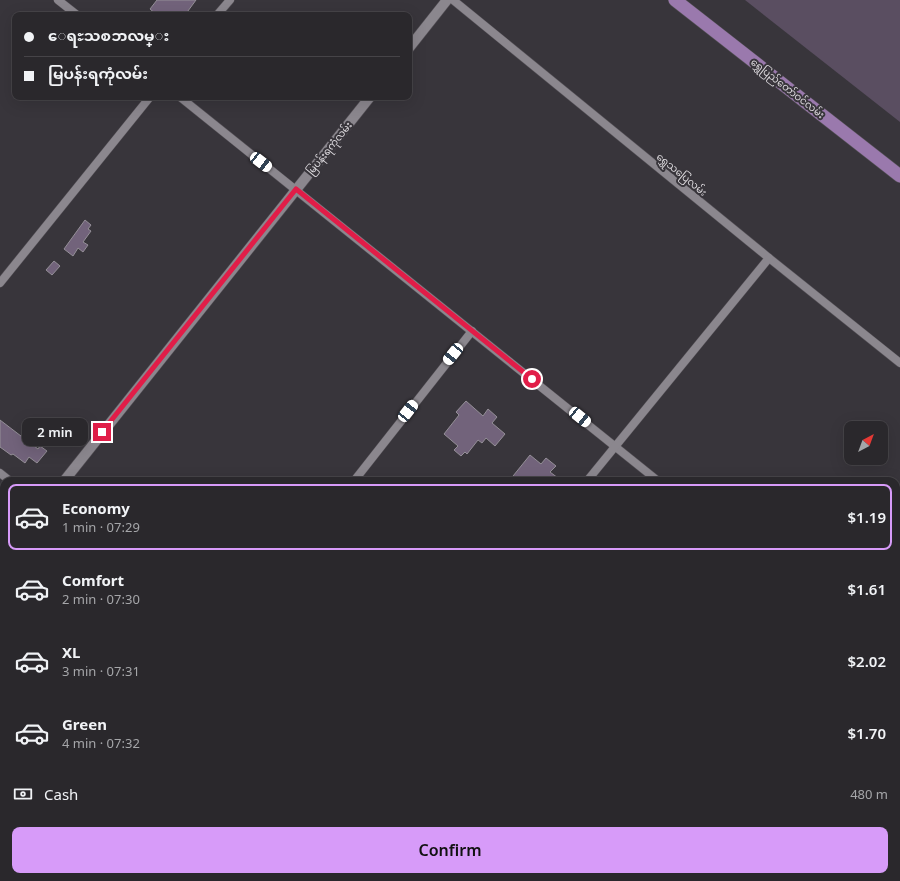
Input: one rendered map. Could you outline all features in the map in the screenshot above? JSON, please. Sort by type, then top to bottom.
[{"type":"main road","name":"ရွှေပြည်တော်ဝင်လမ်း","points":[[675,0],[900,176]]},
{"type":"street","points":[[58,0],[73,12]]},
{"type":"street","points":[[220,12],[230,0]]},
{"type":"street","points":[[412,44],[447,0]]},
{"type":"street","name":"ရွှေသပြေလမ်း","points":[[453,0],[900,363]]},
{"type":"street","points":[[0,284],[148,100]]},
{"type":"street","points":[[184,100],[653,477]]},
{"type":"street","name":"မြပန်းရကုံလမ်း","points":[[67,477],[368,100]]},
{"type":"street","points":[[590,477],[769,258]]},
{"type":"street","points":[[357,477],[472,331]]},
{"type":"shaded area","points":[[745,0],[900,0],[900,122]]},
{"type":"building","points":[[157,0],[196,0],[187,12],[154,12],[150,9]]},
{"type":"building","points":[[85,220],[91,225],[88,229],[91,231],[83,242],[88,245],[83,252],[78,248],[73,256],[64,249]]},
{"type":"building","points":[[54,261],[60,266],[52,275],[46,270]]},
{"type":"building","points":[[466,401],[483,416],[488,409],[497,417],[492,423],[505,434],[495,446],[486,438],[482,443],[478,440],[467,454],[465,452],[461,456],[454,450],[458,446],[444,434],[459,415],[456,412]]},
{"type":"building","points":[[0,420],[38,449],[40,446],[47,451],[37,463],[29,457],[25,463],[0,447]]},
{"type":"building","points":[[530,455],[541,464],[546,458],[556,466],[550,472],[557,477],[512,477]]},
{"type":"route","points":[[102,432],[296,189],[532,379]]}]
